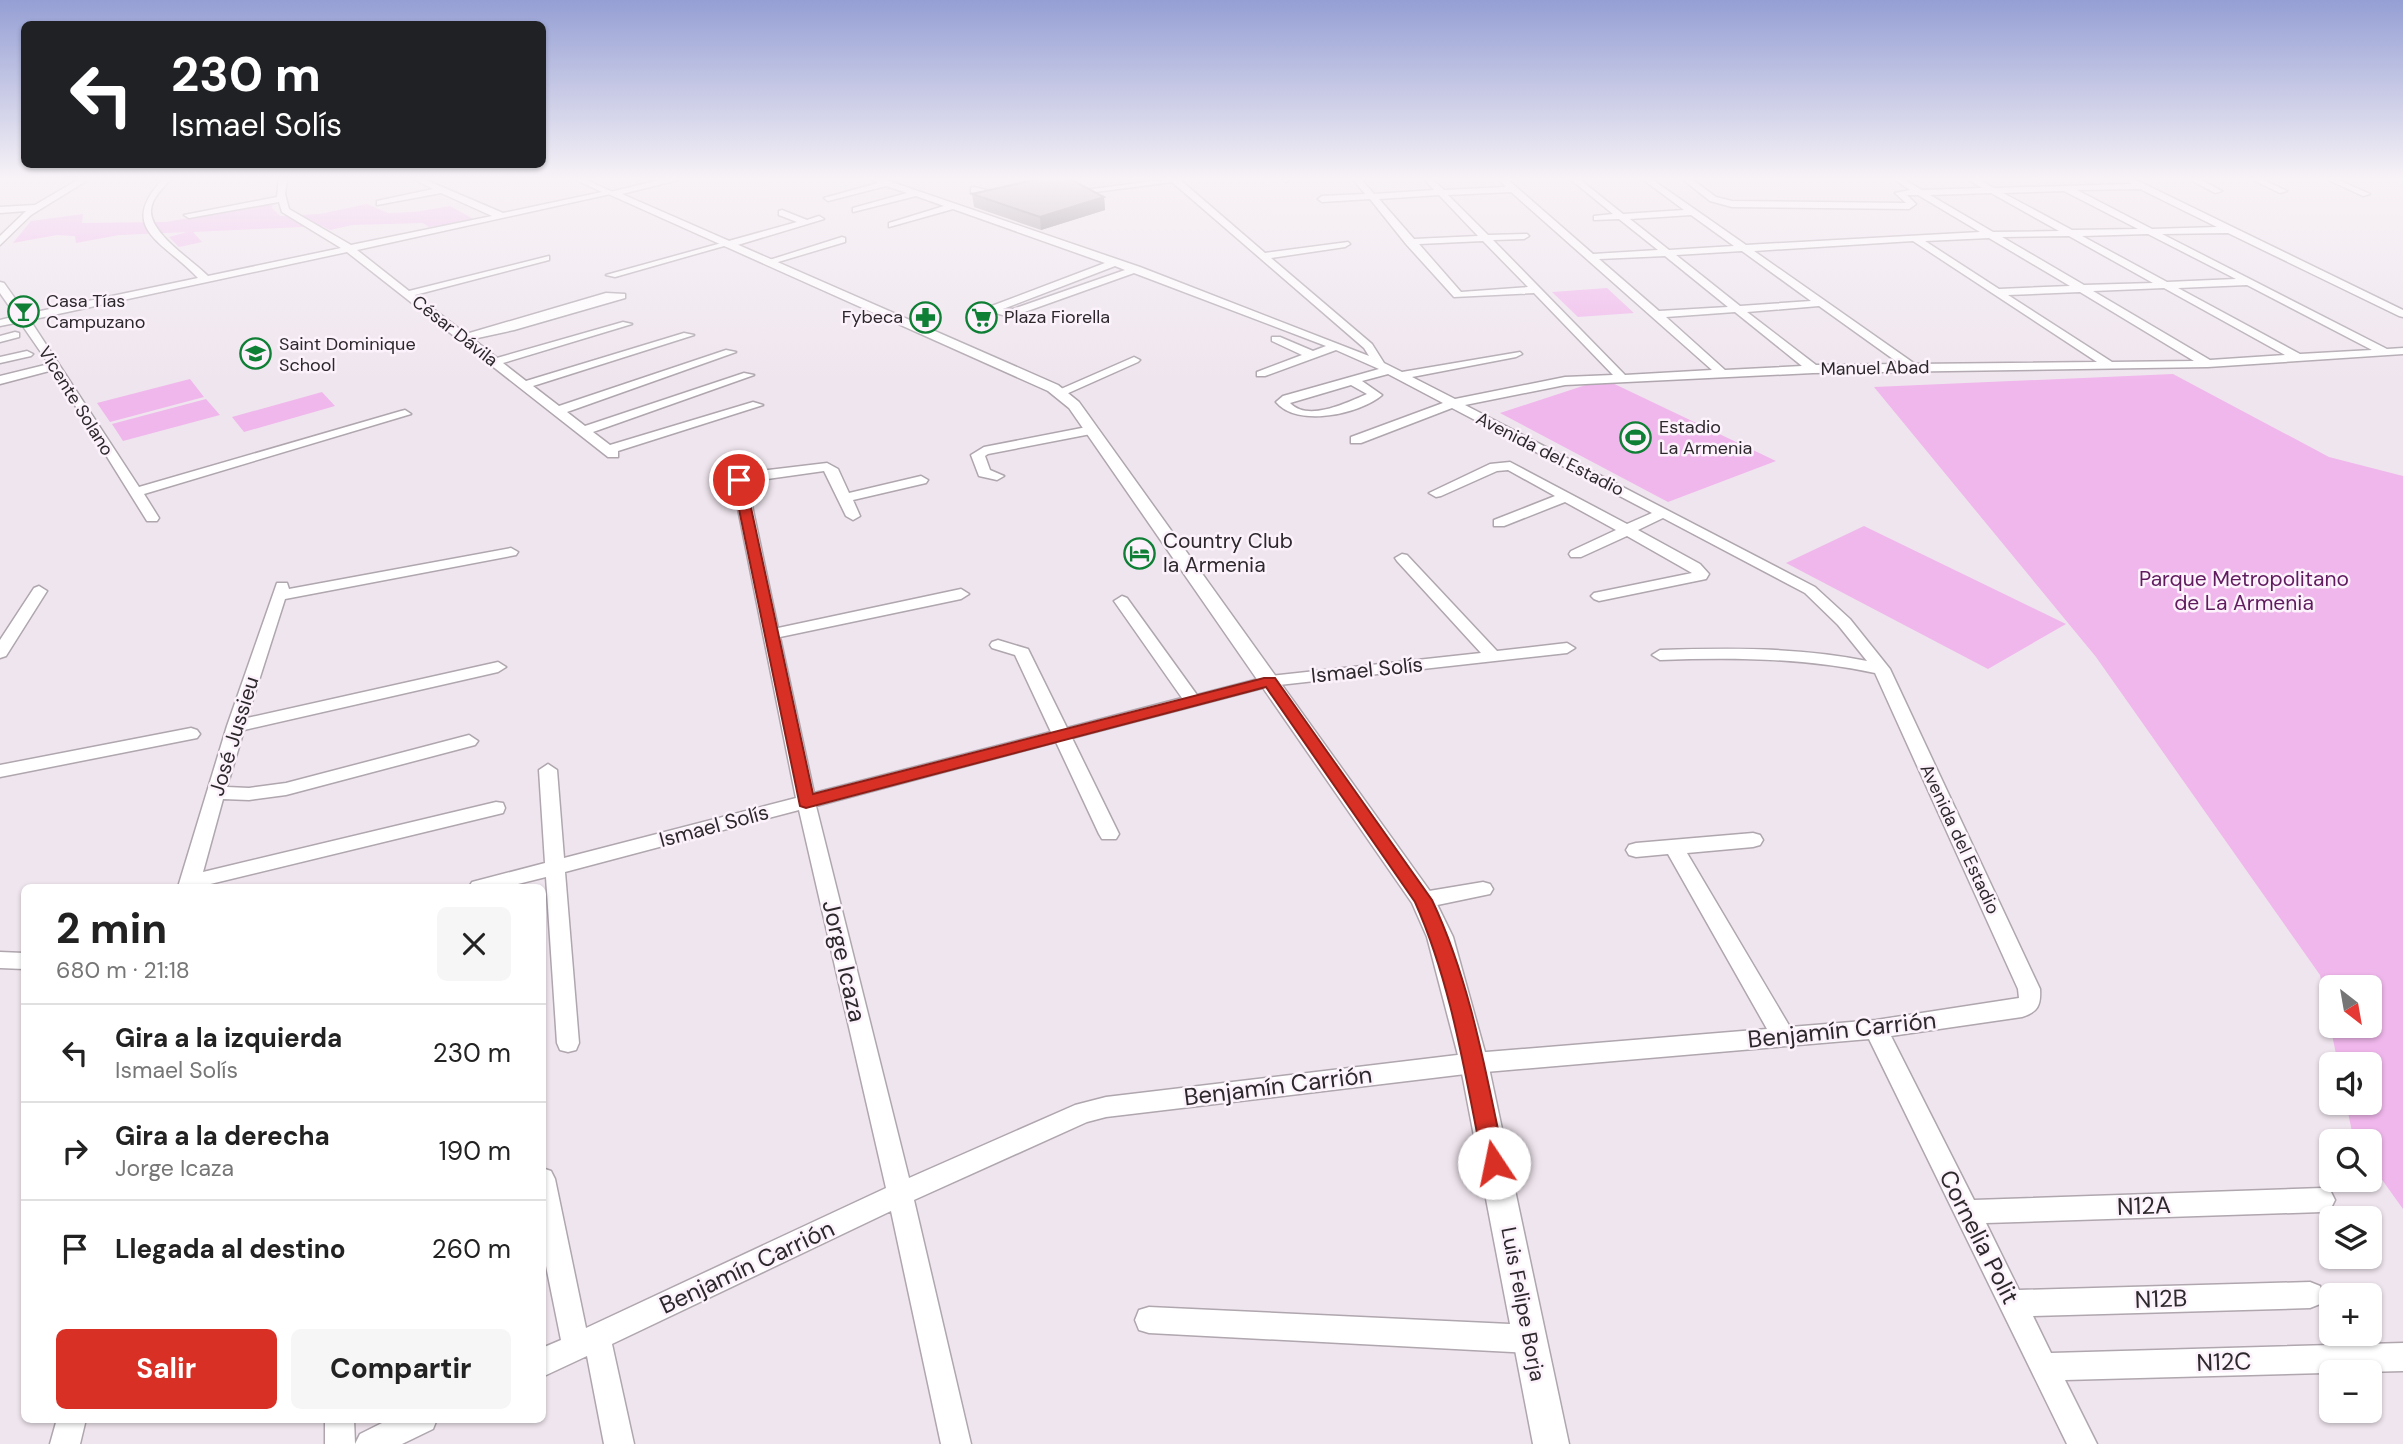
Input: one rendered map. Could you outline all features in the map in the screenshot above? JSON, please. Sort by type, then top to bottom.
[{"type":"street","points":[[167,245],[205,279]]},
{"type":"street","name":"César Dávila","points":[[344,245],[611,452],[757,405]]},
{"type":"street","points":[[0,323],[360,245]]},
{"type":"street","points":[[611,275],[722,245]]},
{"type":"street","name":"Luis Felipe Borja","points":[[730,245],[1060,392],[1074,405],[1423,900],[1440,937],[1474,1063],[1551,1444]]},
{"type":"street","points":[[768,262],[824,245]]},
{"type":"street","name":"Avenida del Estadio","points":[[1068,245],[1305,332],[1390,370],[1810,590],[1844,622],[1882,669],[2021,970]]},
{"type":"street","points":[[1250,245],[1368,346],[1390,370]]},
{"type":"street","points":[[1262,256],[1335,245]]},
{"type":"street","points":[[1412,245],[1459,296],[1537,290]]},
{"type":"street","points":[[1492,245],[1620,376]]},
{"type":"street","points":[[1577,245],[1721,372]]},
{"type":"street","points":[[1657,245],[1813,369]]},
{"type":"street","points":[[1739,245],[1913,368]]},
{"type":"street","points":[[1590,257],[1793,245]]},
{"type":"street","points":[[1924,245],[2112,367]]},
{"type":"street","points":[[2006,245],[2208,364]]},
{"type":"street","points":[[2094,245],[2298,358]]},
{"type":"street","points":[[2176,245],[2385,352]]},
{"type":"street","points":[[2261,245],[2403,314]]},
{"type":"street","points":[[408,294],[546,258]]},
{"type":"street","points":[[1116,262],[993,309],[1006,313],[1015,312],[1136,269]]},
{"type":"street","points":[[1997,292],[2250,282]]},
{"type":"street","name":"Vicente Solano","points":[[0,285],[56,366],[152,518]]},
{"type":"street","points":[[463,338],[510,328],[621,296],[610,295],[504,325],[490,332]]},
{"type":"street","points":[[1655,315],[1822,303]]},
{"type":"street","points":[[495,362],[627,324]]},
{"type":"street","points":[[1305,332],[1326,332],[1344,326]]},
{"type":"street","points":[[0,339],[15,335]]},
{"type":"street","points":[[524,385],[688,335]]},
{"type":"street","points":[[1276,339],[1310,354]]},
{"type":"street","points":[[1261,374],[1337,346]]},
{"type":"street","name":"Manuel Abad","points":[[1356,440],[1451,404],[1565,381],[1620,376],[1813,369],[2208,364],[2403,351]]},
{"type":"street","points":[[557,411],[730,352]]},
{"type":"street","points":[[0,360],[27,354]]},
{"type":"street","points":[[1352,380],[1376,395],[1314,415],[1294,412],[1282,402],[1287,399],[1352,380],[1390,370],[1516,355]]},
{"type":"street","points":[[1060,392],[1134,360]]},
{"type":"street","points":[[0,380],[56,366]]},
{"type":"street","points":[[584,431],[748,375]]},
{"type":"street","points":[[0,392],[48,380]]},
{"type":"street","points":[[134,493],[405,414]]},
{"type":"street","points":[[997,476],[984,473],[978,455],[1006,445],[1092,430]]},
{"type":"street","points":[[1436,493],[1501,466],[1510,466],[1695,567],[1701,576],[1599,596]]},
{"type":"street","name":"Jorge Icaza","points":[[845,498],[833,472],[827,467],[739,478],[806,802],[900,1194],[956,1444]]},
{"type":"street","points":[[853,516],[845,498],[921,480]]},
{"type":"street","points":[[1499,523],[1564,497]]},
{"type":"street","points":[[1576,554],[1663,513]]},
{"type":"street","name":"José Jussieu","points":[[189,884],[236,726],[280,591],[511,552]]},
{"type":"street","points":[[1402,558],[1493,656]]},
{"type":"street","points":[[0,653],[39,591]]},
{"type":"street","points":[[772,634],[961,594]]},
{"type":"street","points":[[1122,601],[1193,701]]},
{"type":"street","points":[[998,645],[1023,652],[1060,736],[1110,834]]},
{"type":"street","name":"Ismael Solís","points":[[491,884],[1270,681],[1567,649]]},
{"type":"street","points":[[1660,655],[1738,652],[1795,656],[1882,669]]},
{"type":"street","points":[[236,726],[498,667]]},
{"type":"street","points":[[0,771],[191,734]]},
{"type":"street","points":[[216,793],[249,794],[285,789],[469,741]]},
{"type":"street","points":[[548,770],[553,868],[550,917],[568,1042]]},
{"type":"street","points":[[193,884],[496,808]]},
{"type":"street","points":[[1636,850],[1754,840]]},
{"type":"street","points":[[1674,847],[1783,1037]]},
{"type":"street","points":[[1423,900],[1483,889]]},
{"type":"street","points":[[0,960],[21,961]]},
{"type":"street","name":"Benjamín Carrión","points":[[546,1361],[900,1194],[1083,1112],[1119,1105],[1474,1063],[1876,1029],[2022,1008],[2030,1002],[2029,989],[2021,970]]},
{"type":"street","name":"Cornelia Polit","points":[[1876,1029],[2082,1444]]},
{"type":"street","points":[[546,1193],[587,1342],[619,1444]]},
{"type":"street","name":"N12A","points":[[1967,1212],[2322,1200]]},
{"type":"street","name":"N12B","points":[[2012,1303],[2310,1295]]},
{"type":"street","points":[[1149,1321],[1530,1339]]},
{"type":"street","name":"N12C","points":[[2044,1367],[2403,1357]]},
{"type":"street","points":[[65,1444],[71,1423]]},
{"type":"street","points":[[340,1423],[340,1444]]},
{"type":"street","points":[[386,1440],[416,1423]]},
{"type":"green space","points":[[1607,288],[1634,313],[1578,317],[1552,292]]},
{"type":"green space","name":"Parque Metropolitano de La Armenia","points":[[2173,374],[2329,457],[2403,476],[2403,1209],[2382,1180],[2382,1129],[2351,1129],[2349,1115],[2382,1115],[2382,1052],[2336,1052],[2333,1038],[2382,1038],[2382,975],[2320,975],[2096,657],[1874,387]]},
{"type":"green space","points":[[190,379],[204,397],[110,422],[97,403]]},
{"type":"green space","name":"Estadio La Armenia","points":[[1604,379],[1776,461],[1668,502],[1500,413]]},
{"type":"green space","points":[[322,392],[335,406],[244,432],[232,417]]},
{"type":"green space","points":[[206,399],[220,415],[123,441],[112,424]]},
{"type":"green space","points":[[1864,526],[2066,624],[1988,669],[1786,563]]},
{"type":"place","name":"Casa Tías Campuzano","points":[[23,311]]},
{"type":"place","name":"Fybeca","points":[[926,317]]},
{"type":"place","name":"Plaza Fiorella","points":[[981,317]]},
{"type":"place","name":"Saint Dominique School","points":[[256,354]]},
{"type":"place","name":"Estadio La Armenia","points":[[1636,437]]},
{"type":"place","name":"Country Club la Armenia","points":[[1140,553]]},
{"type":"route","points":[[739,480],[806,802],[1270,681],[1423,900],[1440,937],[1452,975],[1474,1063],[1494,1163]]}]
